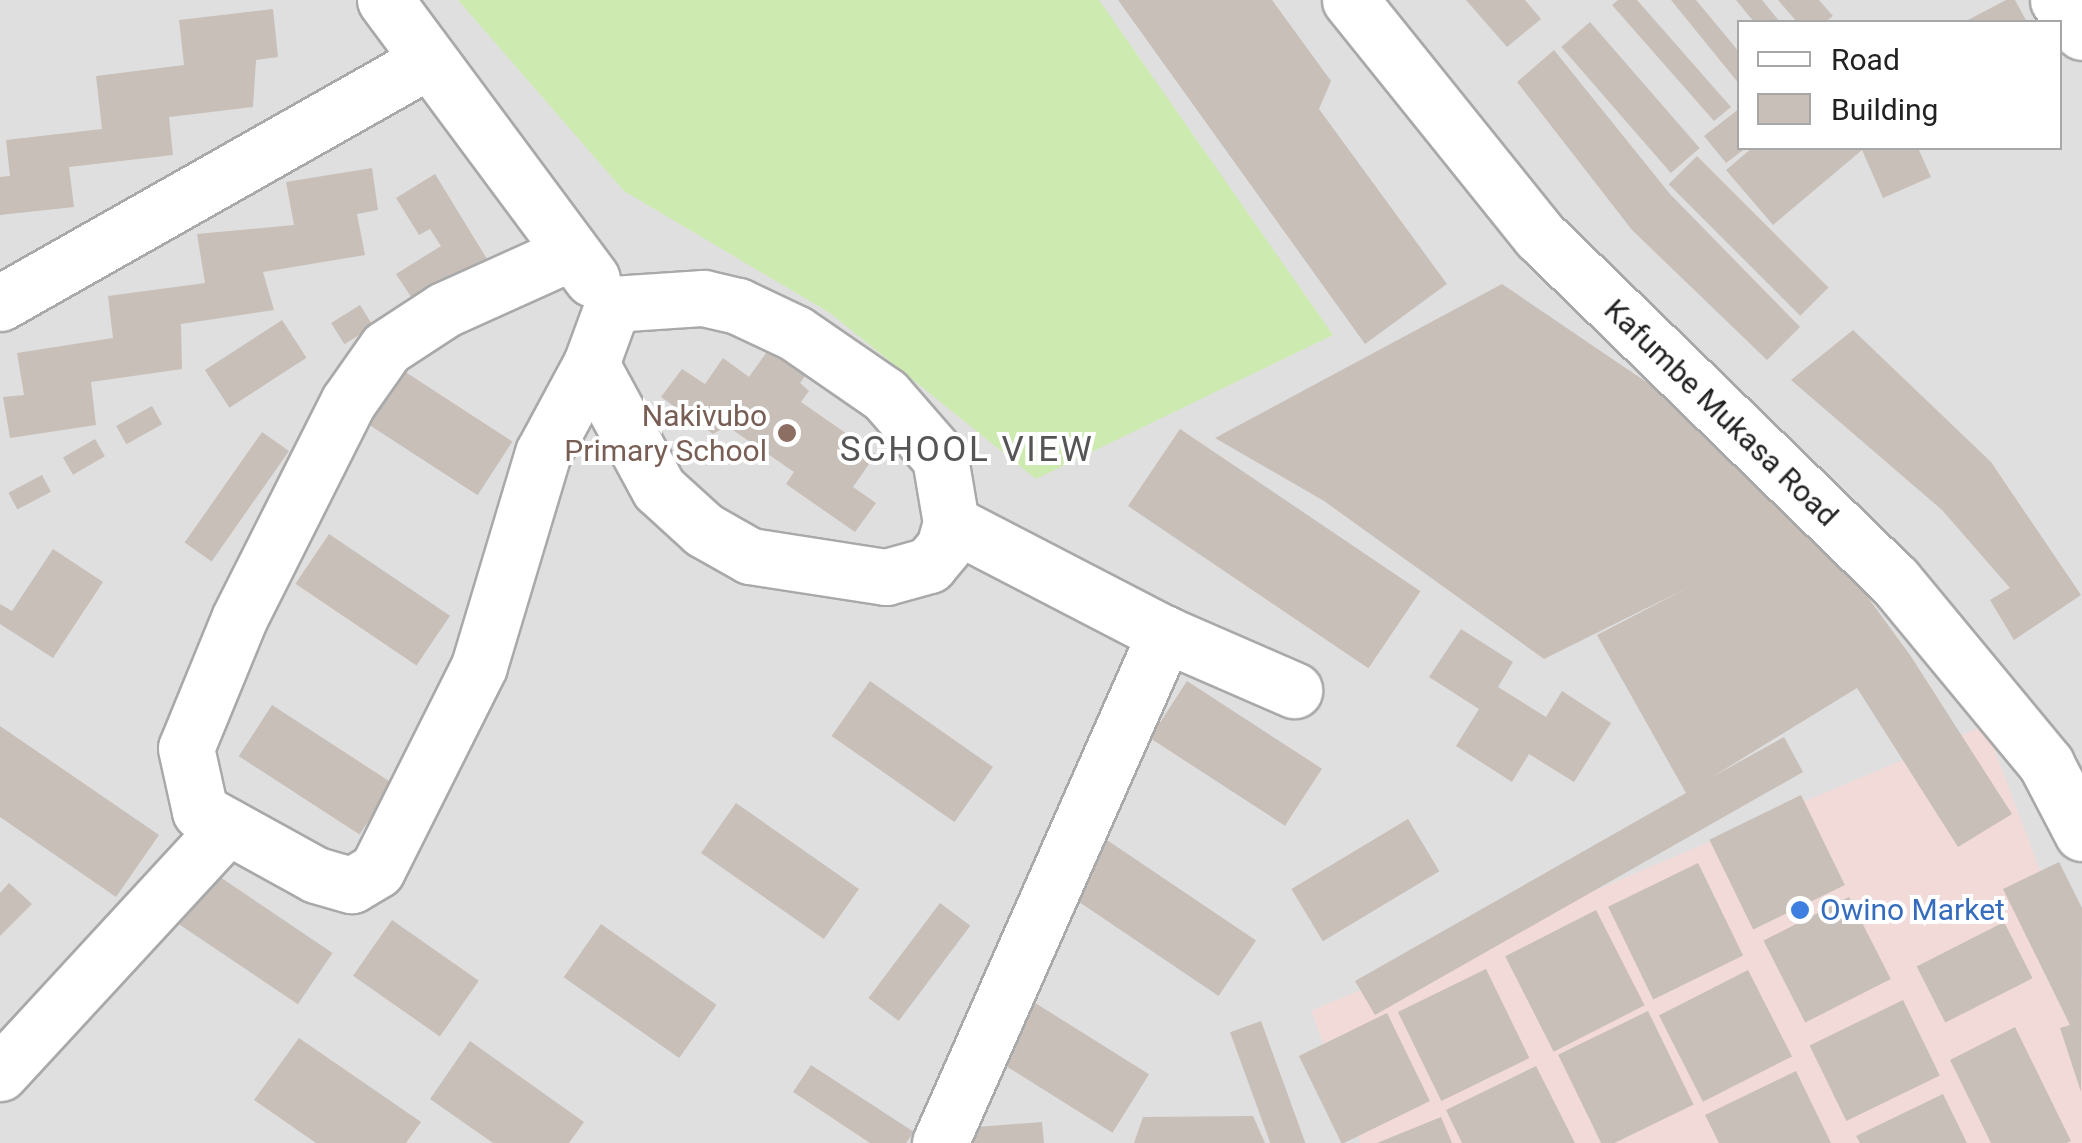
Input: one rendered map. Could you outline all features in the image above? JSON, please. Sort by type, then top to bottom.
[{"type":"street","points":[[384,0],[570,253],[613,304]]},
{"type":"street","name":"Kafumbe Mukasa Road","points":[[1350,0],[1540,236],[1894,580],[2046,764],[2082,833]]},
{"type":"street","points":[[2058,0],[2082,32]]},
{"type":"street","points":[[0,303],[428,60]]},
{"type":"street","points":[[570,253],[415,329],[386,348],[348,402],[240,619],[186,748],[200,811],[316,876],[352,885],[377,870],[479,666],[543,453],[591,364],[613,304]]},
{"type":"street","points":[[591,364],[660,489],[704,530],[750,556],[886,577],[929,565],[951,523],[940,458],[884,395],[794,333],[702,298],[613,304]]},
{"type":"street","points":[[951,523],[1165,634],[1294,690]]},
{"type":"street","points":[[940,1143],[1165,634]]},
{"type":"street","points":[[0,1073],[227,827]]},
{"type":"shaded area","points":[[0,0],[2082,0],[2082,1143],[0,1143]]},
{"type":"shaded area","name":"Owino Market","points":[[1985,725],[2082,981],[2082,1143],[1361,1143],[1311,1011]]},
{"type":"green space","points":[[458,0],[1099,0],[1333,335],[1036,479],[830,313],[624,191]]},
{"type":"building","points":[[1118,0],[1272,0],[1331,81],[1319,109],[1447,284],[1365,344]]},
{"type":"building","points":[[1466,0],[1525,0],[1541,19],[1507,47]]},
{"type":"building","points":[[1618,0],[1637,0],[1731,107],[1714,121],[1612,5]]},
{"type":"building","points":[[1671,0],[1696,0],[1737,49],[1737,81]]},
{"type":"building","points":[[1736,0],[1762,0],[1778,20],[1752,20]]},
{"type":"building","points":[[1778,0],[1819,0],[1833,16],[1828,20],[1795,20]]},
{"type":"building","points":[[2006,0],[2015,0],[2026,20],[1968,20]]},
{"type":"building","points":[[273,9],[278,57],[256,60],[253,107],[169,117],[173,155],[69,167],[74,207],[0,215],[0,177],[10,176],[6,140],[102,129],[96,76],[184,65],[179,20]]},
{"type":"building","points":[[1590,22],[1700,148],[1671,173],[1561,47]]},
{"type":"building","points":[[1554,50],[1670,194],[1800,327],[1767,360],[1632,230],[1517,82]]},
{"type":"building","points":[[1737,110],[1737,150],[1743,150],[1726,163],[1704,136]]},
{"type":"building","points":[[1750,150],[1862,150],[1773,225],[1726,170]]},
{"type":"building","points":[[1862,150],[1919,150],[1931,177],[1883,198]]},
{"type":"building","points":[[1697,156],[1829,288],[1800,316],[1669,184]]},
{"type":"building","points":[[372,168],[378,210],[357,214],[365,255],[263,272],[274,310],[181,324],[182,369],[91,382],[96,425],[10,438],[3,397],[24,395],[17,353],[113,338],[108,296],[205,283],[197,234],[294,225],[286,182]]},
{"type":"building","points":[[435,174],[487,259],[415,303],[396,274],[441,246],[430,229],[419,235],[396,198]]},
{"type":"building","points":[[1502,284],[1714,428],[1815,525],[1910,655],[2012,814],[1958,847],[1857,688],[1712,777],[1784,737],[1803,772],[1375,1015],[1355,981],[1686,793],[1597,635],[1689,587],[1544,659],[1324,501],[1215,438]]},
{"type":"building","points":[[360,305],[373,326],[344,344],[331,323]]},
{"type":"building","points":[[282,320],[307,358],[229,408],[205,370]]},
{"type":"building","points":[[1853,330],[1991,462],[2081,595],[2014,640],[1990,600],[2010,588],[1942,510],[1791,380]]},
{"type":"building","points":[[769,349],[806,375],[800,383],[809,391],[801,402],[876,454],[853,487],[876,503],[855,532],[786,484],[794,472],[727,426],[713,434],[661,397],[682,369],[705,384],[723,358],[749,377]]},
{"type":"building","points":[[390,362],[512,442],[478,495],[355,416]]},
{"type":"building","points":[[152,406],[162,424],[126,444],[116,426]]},
{"type":"building","points":[[1180,429],[1420,591],[1368,668],[1128,506]]},
{"type":"building","points":[[262,432],[289,451],[212,562],[185,543]]},
{"type":"building","points":[[95,439],[105,456],[73,475],[63,457]]},
{"type":"building","points":[[42,475],[51,492],[17,510],[8,493]]},
{"type":"building","points":[[329,534],[450,616],[416,665],[295,584]]},
{"type":"building","points":[[53,549],[103,582],[53,658],[0,624],[0,604],[12,611]]},
{"type":"building","points":[[1461,629],[1513,662],[1498,687],[1546,717],[1562,691],[1611,723],[1574,782],[1529,754],[1512,782],[1456,746],[1479,709],[1429,677]]},
{"type":"building","points":[[870,681],[993,767],[954,822],[832,736]]},
{"type":"building","points":[[1187,681],[1322,769],[1285,826],[1150,738]]},
{"type":"building","points":[[272,705],[393,783],[360,835],[239,756]]},
{"type":"building","points":[[0,726],[159,835],[116,897],[0,817]]},
{"type":"building","points":[[1801,795],[1845,885],[1753,930],[1709,840]]},
{"type":"building","points":[[736,803],[859,889],[824,939],[701,853]]},
{"type":"building","points":[[1408,819],[1439,871],[1323,941],[1291,889]]},
{"type":"building","points":[[1101,836],[1256,941],[1219,996],[1064,892]]},
{"type":"building","points":[[2059,862],[2082,908],[2081,1092],[2060,1028],[2070,1025],[2003,889]]},
{"type":"building","points":[[1698,863],[1743,956],[1653,999],[1608,907]]},
{"type":"building","points":[[214,873],[333,953],[298,1004],[179,924]]},
{"type":"building","points":[[9,883],[32,904],[0,936],[0,893]]},
{"type":"building","points":[[1849,897],[1891,979],[1805,1023],[1763,941]]},
{"type":"building","points":[[940,903],[970,926],[899,1021],[868,998]]},
{"type":"building","points":[[1596,910],[1645,1005],[1554,1052],[1505,956]]},
{"type":"building","points":[[392,920],[479,981],[440,1037],[353,976]]},
{"type":"building","points":[[2004,922],[2033,978],[1945,1023],[1917,966]]},
{"type":"building","points":[[601,924],[717,1005],[679,1058],[564,977]]},
{"type":"building","points":[[1486,969],[1529,1058],[1441,1101],[1398,1012]]},
{"type":"building","points":[[1748,970],[1792,1056],[1703,1102],[1659,1015]]},
{"type":"building","points":[[1903,1000],[1940,1075],[1846,1121],[1810,1046]]},
{"type":"building","points":[[1032,1001],[1149,1074],[1112,1133],[995,1060]]},
{"type":"building","points":[[1648,1011],[1694,1104],[1615,1143],[1601,1143],[1558,1055]]},
{"type":"building","points":[[1387,1013],[1430,1101],[1341,1143],[1299,1056]]},
{"type":"building","points":[[1261,1021],[1305,1143],[1270,1143],[1230,1032]]},
{"type":"building","points":[[2015,1027],[2071,1141],[2067,1143],[1991,1143],[1950,1060]]},
{"type":"building","points":[[299,1038],[421,1122],[406,1143],[316,1143],[254,1100]]},
{"type":"building","points":[[470,1041],[584,1122],[569,1143],[493,1143],[430,1099]]},
{"type":"building","points":[[811,1065],[914,1132],[906,1143],[870,1143],[793,1092]]},
{"type":"building","points":[[1536,1066],[1575,1143],[1462,1143],[1446,1110]]},
{"type":"building","points":[[1796,1071],[1831,1143],[1719,1143],[1705,1115]]},
{"type":"building","points":[[1943,1094],[1967,1143],[1860,1143],[1856,1136]]},
{"type":"building","points":[[1253,1116],[1265,1143],[1134,1143],[1143,1117]]},
{"type":"building","points":[[1441,1117],[1452,1143],[1377,1143]]},
{"type":"building","points":[[1042,1122],[1044,1143],[965,1143],[964,1128]]},
{"type":"place","name":"Nakivubo Primary School","points":[[787,433]]},
{"type":"place","name":"Owino Market","points":[[1800,910]]},
{"type":"district","name":"SCHOOL VIEW","points":[[967,450]]}]
